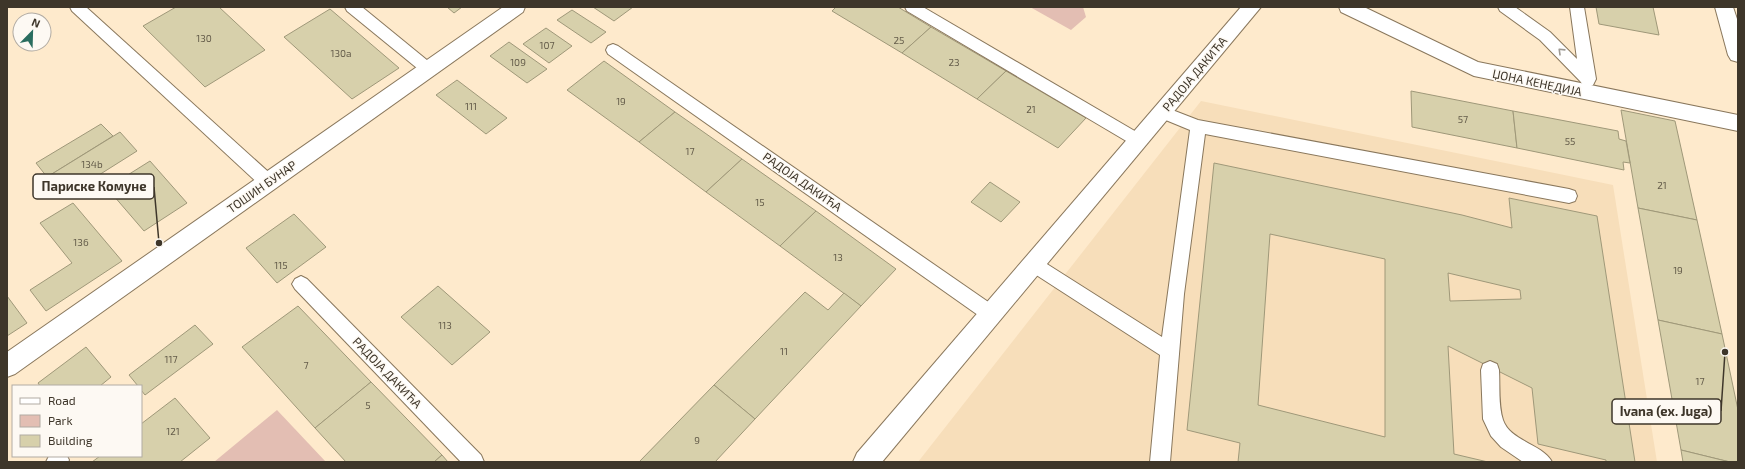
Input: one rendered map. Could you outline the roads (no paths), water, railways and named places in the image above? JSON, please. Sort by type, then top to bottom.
[{"type":"street","name":"ТОШИН БУНАР","points":[[7,366],[516,7]]},
{"type":"street","name":"РАДОЈА ДАКИЋА","points":[[866,462],[1252,7]]},
{"type":"street","name":"ЏОНА КЕНЕДИЈА","points":[[1348,7],[1474,70],[1589,87],[1738,123]]},
{"type":"street","points":[[1724,7],[1738,54]]},
{"type":"lane","points":[[77,7],[268,182]]},
{"type":"lane","points":[[352,7],[428,69]]},
{"type":"lane","points":[[912,7],[1139,141]]},
{"type":"lane","points":[[1505,7],[1528,22],[1545,36],[1589,87]]},
{"type":"lane","points":[[1577,7],[1589,87]]},
{"type":"lane","name":"РАДОЈА ДАКИЋА","points":[[613,50],[991,314]]},
{"type":"lane","points":[[1162,112],[1184,122],[1198,126],[1568,196]]},
{"type":"lane","points":[[1160,462],[1169,352],[1184,222],[1198,126]]},
{"type":"lane","points":[[1033,264],[1169,352]]},
{"type":"lane","name":"РАДОЈА ДАКИЋА","points":[[301,284],[474,462]]},
{"type":"lane","points":[[1490,370],[1494,422],[1501,433],[1521,450],[1542,462]]},
{"type":"place","name":"Париске Комуне","points":[[159,243]]},
{"type":"place","name":"Ivana (ex. Juga)","points":[[1725,352]]}]
